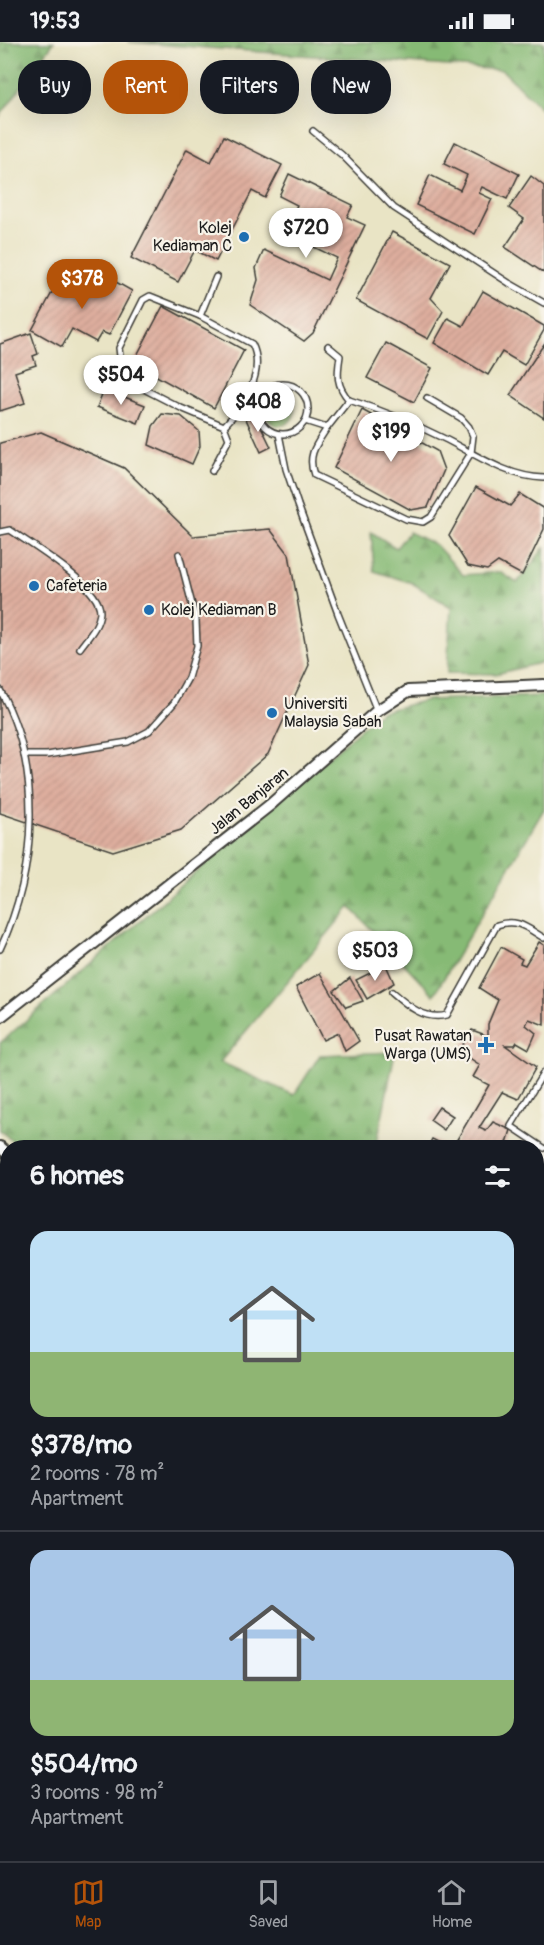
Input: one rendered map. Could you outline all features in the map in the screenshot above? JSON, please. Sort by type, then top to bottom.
[{"type":"street","name":"Jalan Banjaran","points":[[0,1017],[270,805],[377,711],[408,691],[544,685]]},
{"type":"lane","points":[[313,130],[355,167],[394,208],[417,225],[544,303]]},
{"type":"lane","points":[[200,316],[216,278]]},
{"type":"lane","points":[[212,471],[229,439],[224,426],[181,408],[132,383],[121,365],[119,348],[143,300],[150,296],[200,316],[252,344],[256,352],[257,363],[248,393],[236,414],[224,426]]},
{"type":"lane","points":[[328,346],[340,356],[337,372],[340,389],[349,400],[380,410],[510,472],[544,478]]},
{"type":"lane","points":[[278,384],[294,386],[306,398],[308,405],[305,421],[297,430],[285,434],[267,429],[258,412],[260,399],[270,387],[278,384]]},
{"type":"lane","points":[[248,393],[260,399]]},
{"type":"lane","points":[[349,400],[314,448],[310,464],[314,475],[389,512],[423,522],[431,517],[471,453],[472,436],[469,427],[461,418],[427,398]]},
{"type":"lane","points":[[305,421],[327,428]]},
{"type":"lane","points":[[279,434],[286,470],[298,505],[377,711]]},
{"type":"lane","points":[[0,532],[10,530],[64,566],[98,599],[100,611],[95,628],[80,648]]},
{"type":"lane","points":[[24,755],[47,755],[128,742],[149,731],[174,703],[188,678],[196,646],[196,620],[179,554]]},
{"type":"lane","points":[[0,690],[8,704],[24,755],[29,779],[30,813],[28,853],[9,931],[0,949]]},
{"type":"lane","points":[[392,992],[412,1008],[435,1018],[447,1015],[497,925],[508,921],[518,923],[544,938]]},
{"type":"lane","points":[[532,1140],[511,1126],[544,1072]]},
{"type":"green space","points":[[0,42],[54,42],[41,60],[18,60],[18,91],[0,116]]},
{"type":"green space","points":[[128,42],[544,42],[544,111],[502,70]]},
{"type":"green space","points":[[280,397],[290,401],[294,411],[290,421],[280,425],[270,421],[266,411],[270,401]]},
{"type":"green space","points":[[371,532],[396,548],[409,532],[436,545],[463,575],[500,572],[517,583],[544,548],[544,662],[496,674],[447,673],[451,607],[412,583],[374,571]]},
{"type":"green space","points":[[544,696],[544,809],[434,995],[350,907],[220,1062],[294,1095],[320,1055],[395,1052],[377,1140],[11,1140],[0,1130],[0,1043],[380,712],[427,700]]},
{"type":"building","points":[[224,136],[282,165],[265,198],[252,191],[216,261],[195,250],[178,282],[131,258],[187,149],[211,162]]},
{"type":"building","points":[[455,142],[519,174],[507,199],[482,187],[479,193],[492,199],[475,234],[416,205],[430,175],[460,190],[467,175],[444,164]]},
{"type":"building","points":[[289,174],[353,205],[347,217],[365,225],[313,333],[304,341],[250,305],[258,280],[256,268],[264,250],[327,280],[337,258],[284,233],[297,205],[279,196]]},
{"type":"building","points":[[531,176],[544,186],[544,273],[505,247],[524,219],[509,208]]},
{"type":"building","points":[[392,232],[450,263],[431,298],[443,311],[428,339],[356,300]]},
{"type":"building","points":[[100,273],[132,291],[109,335],[102,332],[96,342],[72,329],[62,347],[32,330],[61,276],[90,292]]},
{"type":"building","points":[[483,291],[544,326],[544,330],[524,365],[502,352],[488,375],[434,343],[448,318],[463,326]]},
{"type":"building","points":[[163,306],[244,350],[214,408],[133,363]]},
{"type":"building","points":[[31,333],[38,354],[33,356],[36,365],[15,372],[25,403],[0,411],[0,344]]},
{"type":"building","points":[[386,343],[432,368],[414,402],[367,378]]},
{"type":"building","points":[[544,344],[544,418],[510,395]]},
{"type":"building","points":[[104,389],[145,405],[138,423],[97,407]]},
{"type":"building","points":[[362,410],[437,451],[444,470],[428,507],[411,510],[334,468]]},
{"type":"building","points":[[162,414],[181,416],[199,431],[200,446],[192,464],[149,445],[153,426]]},
{"type":"building","points":[[255,414],[271,447],[261,452],[246,419]]},
{"type":"building","name":"Kolej Kediaman B","points":[[41,432],[124,468],[193,536],[270,529],[289,554],[309,665],[268,754],[181,830],[113,851],[0,813],[0,443]]},
{"type":"building","points":[[476,487],[510,506],[520,494],[544,509],[544,529],[522,575],[498,562],[487,570],[468,566],[449,536]]},
{"type":"building","name":"Pusat Rawatan Warga (UMS)","points":[[539,942],[544,945],[544,1025],[529,1019],[526,1025],[536,1033],[529,1049],[517,1042],[515,1045],[505,1045],[536,1067],[518,1099],[502,1092],[479,1128],[486,1131],[493,1122],[511,1130],[508,1140],[457,1140],[489,1085],[473,1077],[480,1065],[459,1051],[472,1030],[488,1036],[488,1024],[498,1000],[479,988],[501,947],[522,959],[520,963],[525,965]]},
{"type":"building","points":[[386,965],[394,983],[367,999],[356,980]]},
{"type":"building","points":[[320,973],[359,1041],[345,1051],[338,1033],[323,1040],[296,987]]},
{"type":"building","points":[[350,978],[363,1001],[346,1007],[334,991]]},
{"type":"building","points":[[439,1107],[453,1116],[444,1130],[430,1120]]},
{"type":"place","name":"Kolej Kediaman C","points":[[244,237]]},
{"type":"place","name":"Cafeteria","points":[[34,586]]},
{"type":"place","name":"Kolej Kediaman B","points":[[149,610]]},
{"type":"place","name":"Universiti Malaysia Sabah","points":[[272,713]]},
{"type":"place","name":"Pusat Rawatan Warga (UMS)","points":[[486,1045]]}]
